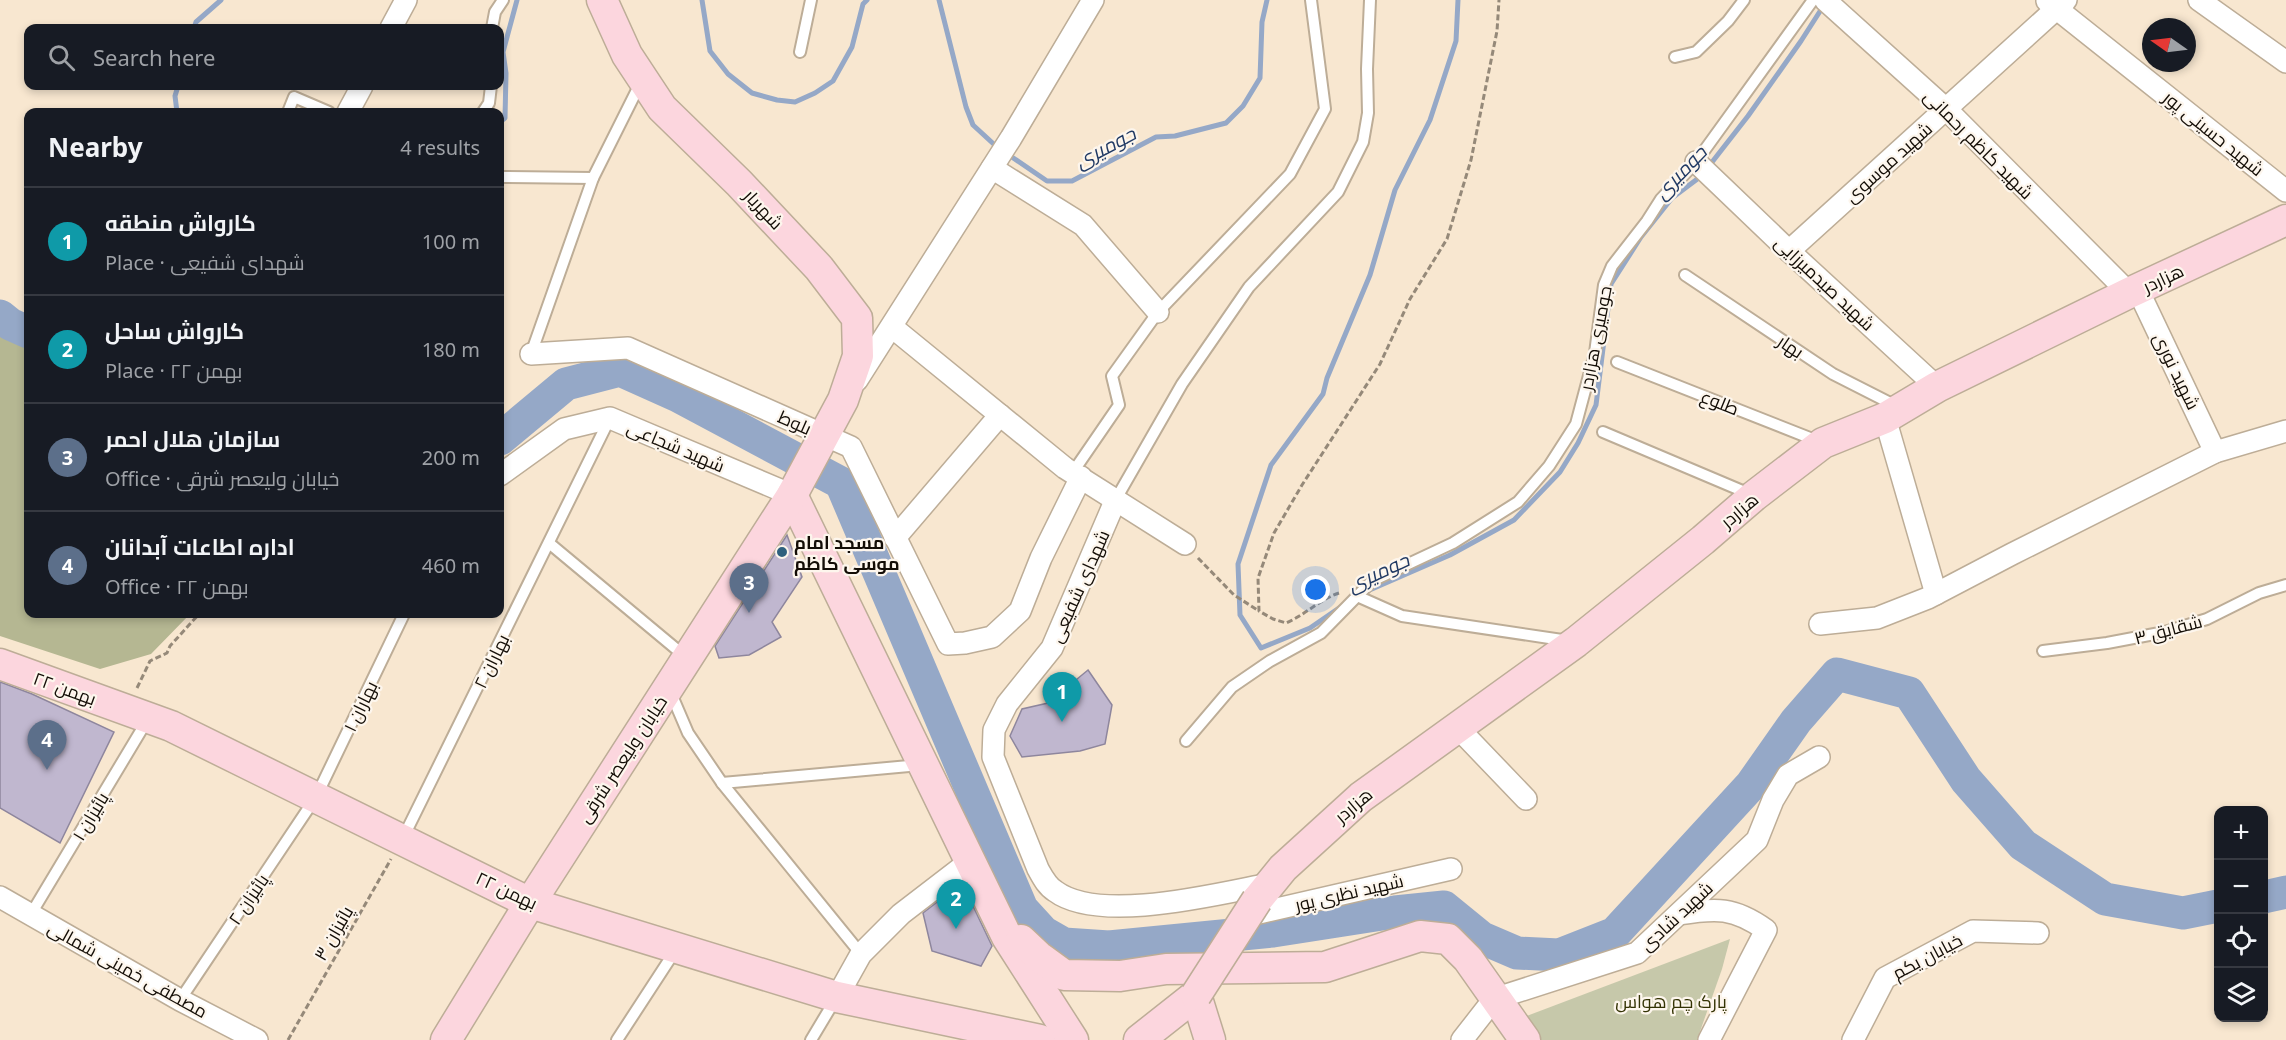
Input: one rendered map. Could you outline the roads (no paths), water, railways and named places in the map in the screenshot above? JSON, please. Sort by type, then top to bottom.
[{"type":"main road","name":"شهریار","points":[[603,0],[627,55],[662,108],[739,183],[819,268],[857,318],[858,356],[843,400],[796,487]]},
{"type":"main road","name":"هزاردر","points":[[1196,995],[1257,900],[1320,833],[1361,797],[1576,642],[1754,496],[1823,443],[1893,413],[1937,387],[2133,291],[2286,220]]},
{"type":"main road","name":"خیابان ولیعصر شرقی","points":[[446,1040],[530,903],[796,487]]},
{"type":"main road","points":[[796,487],[923,764],[1006,937],[1072,1040]]},
{"type":"main road","name":"۲۲ بهمن","points":[[0,664],[171,726],[530,903],[837,997],[1038,1040]]},
{"type":"main road","points":[[997,918],[1038,956],[1064,975],[1120,976],[1166,969],[1325,967],[1420,936],[1448,939],[1468,959],[1525,1040]]},
{"type":"main road","points":[[1139,1040],[1196,995]]},
{"type":"main road","points":[[1174,1040],[1196,995]]},
{"type":"main road","points":[[1188,1040],[1196,995]]},
{"type":"main road","points":[[1196,995],[1210,1040]]},
{"type":"street","points":[[393,24],[406,0]]},
{"type":"street","points":[[843,400],[892,327],[1011,138],[1093,0]]},
{"type":"street","name":"شهید کاظم رحمانی","points":[[1825,0],[1947,109],[2133,291]]},
{"type":"street","points":[[2199,0],[2286,63]]},
{"type":"street","name":"شهید موسوی","points":[[1789,251],[1947,109],[2056,3]]},
{"type":"street","name":"شهید حسینی پور","points":[[2056,3],[2286,191]]},
{"type":"street","points":[[350,108],[360,90]]},
{"type":"street","name":"شهید صیدمیرزایی","points":[[1696,162],[1937,387]]},
{"type":"street","points":[[988,174],[1083,225],[1158,312]]},
{"type":"street","name":"شهید نوری","points":[[2133,291],[2215,452]]},
{"type":"street","points":[[892,327],[1081,477],[1185,544]]},
{"type":"street","name":"بلوط","points":[[531,354],[628,348],[850,447],[948,644],[992,638],[1020,611],[1041,558],[1081,477]]},
{"type":"street","points":[[1893,413],[1936,594]]},
{"type":"street","points":[[895,538],[1000,415]]},
{"type":"street","name":"شهید شجاعی","points":[[504,472],[564,429],[610,418],[796,487]]},
{"type":"street","points":[[1820,624],[1877,618],[1936,594],[2215,452],[2284,437]]},
{"type":"street","name":"شهدای شفیعی","points":[[1116,499],[1052,648],[1007,704],[994,730],[993,757],[1038,869],[1047,885],[1067,898],[1090,904],[1130,906],[1257,900]]},
{"type":"street","points":[[1457,727],[1526,799]]},
{"type":"street","name":"شهید شادی","points":[[1494,999],[1637,953],[1757,840],[1773,800],[1788,775],[1819,758]]},
{"type":"street","points":[[837,997],[861,954],[900,914],[970,861]]},
{"type":"street","name":"شهید نظری پور","points":[[1257,900],[1451,869]]},
{"type":"street","name":"مصطفی خمینی شمالی","points":[[0,897],[180,1000],[257,1040]]},
{"type":"street","points":[[1679,914],[1710,909],[1726,910],[1749,917],[1766,930],[1708,1040]]},
{"type":"street","name":"خیابان یکم","points":[[1853,1040],[1885,978],[1973,931],[2038,933]]},
{"type":"street","points":[[1462,1040],[1494,999]]},
{"type":"lane","points":[[493,24],[495,12],[503,0]]},
{"type":"lane","points":[[800,52],[810,0]]},
{"type":"lane","points":[[1081,477],[1119,405],[1112,376],[1158,312],[1290,174],[1325,109],[1311,0]]},
{"type":"lane","points":[[1116,499],[1182,384],[1248,287],[1338,192],[1363,142],[1368,113],[1370,0]]},
{"type":"lane","points":[[1675,57],[1696,52],[1728,21],[1744,0]]},
{"type":"lane","name":"جومیری هزاردر","points":[[1186,741],[1232,687],[1270,660],[1321,633],[1372,581],[1453,543],[1518,502],[1549,466],[1575,424],[1595,353],[1604,285],[1612,266],[1661,199],[1696,162],[1813,0]]},
{"type":"lane","points":[[531,354],[593,178],[642,80]]},
{"type":"lane","points":[[486,108],[489,103],[491,90]]},
{"type":"lane","points":[[290,108],[294,97],[320,108]]},
{"type":"lane","points":[[504,177],[593,178]]},
{"type":"lane","name":"بهار","points":[[1685,275],[1893,413]]},
{"type":"lane","name":"طلوع","points":[[1617,362],[1823,443]]},
{"type":"lane","name":"بهاران ۲","points":[[402,840],[610,418]]},
{"type":"lane","points":[[1603,432],[1754,496]]},
{"type":"lane","points":[[549,543],[687,658]]},
{"type":"lane","name":"شقایق ۳","points":[[2043,651],[2107,644],[2165,632],[2207,619],[2259,593],[2286,585]]},
{"type":"lane","points":[[1357,596],[1402,615],[1576,642]]},
{"type":"lane","name":"بهاران ۱","points":[[316,797],[402,618]]},
{"type":"lane","points":[[668,688],[688,733],[722,783],[861,954]]},
{"type":"lane","name":"پائیزان ۱","points":[[31,914],[136,714]]},
{"type":"lane","points":[[722,783],[923,764]]},
{"type":"lane","name":"پائیزان ۲","points":[[180,1000],[316,797]]},
{"type":"lane","points":[[618,1040],[676,948]]},
{"type":"lane","points":[[811,1040],[837,997]]},
{"type":"waterway","name":"جومیری","points":[[195,24],[221,0]]},
{"type":"waterway","name":"جومیری","points":[[504,48],[517,0]]},
{"type":"waterway","name":"جومیری","points":[[702,0],[710,51],[728,74],[752,93],[795,102],[833,81],[852,47],[863,4],[867,0]]},
{"type":"waterway","name":"جومیری","points":[[939,0],[966,107],[973,125],[998,148]]},
{"type":"waterway","name":"جومیری","points":[[1006,153],[1047,181],[1072,181],[1156,137],[1175,136],[1226,123],[1243,106],[1260,78],[1262,22],[1267,0]]},
{"type":"waterway","name":"جومیری","points":[[1342,606],[1310,628],[1261,648],[1240,615],[1238,564],[1271,465],[1323,394],[1327,378],[1370,275],[1395,190],[1430,120],[1456,41],[1458,0]]},
{"type":"waterway","name":"جومیری","points":[[1709,166],[1748,116],[1824,5]]},
{"type":"waterway","name":"جومیری","points":[[504,59],[506,73],[504,119]]},
{"type":"waterway","name":"جومیری","points":[[176,108],[177,90]]},
{"type":"waterway","name":"جومیری","points":[[1365,592],[1450,555],[1514,520],[1560,472],[1578,443],[1596,405],[1611,284],[1641,237],[1672,198],[1704,174]]},
{"type":"waterway","points":[[0,316],[24,330]]},
{"type":"waterway","points":[[504,436],[566,384],[620,370],[678,396],[841,483],[1022,909],[1043,932],[1064,944],[1109,947],[1273,931],[1395,912],[1444,907],[1482,938],[1517,953],[1559,955],[1615,933],[1751,785],[1796,721],[1837,674],[1909,693],[1966,780],[2023,845],[2105,899],[2183,913],[2214,907]]},
{"type":"waterway","points":[[2268,896],[2286,892]]},
{"type":"place","name":"مسجد امام موسی کاظم","points":[[782,552]]},
{"type":"place","name":"سازمان هلال احمر","points":[[749,613]]},
{"type":"place","name":"کارواش منطقه","points":[[1062,722]]},
{"type":"place","name":"اداره اطاعات آبدانان","points":[[47,770]]},
{"type":"place","name":"کارواش ساحل","points":[[956,929]]},
{"type":"park label","name":"پارک چم هواس","points":[[1671,1001]]}]
